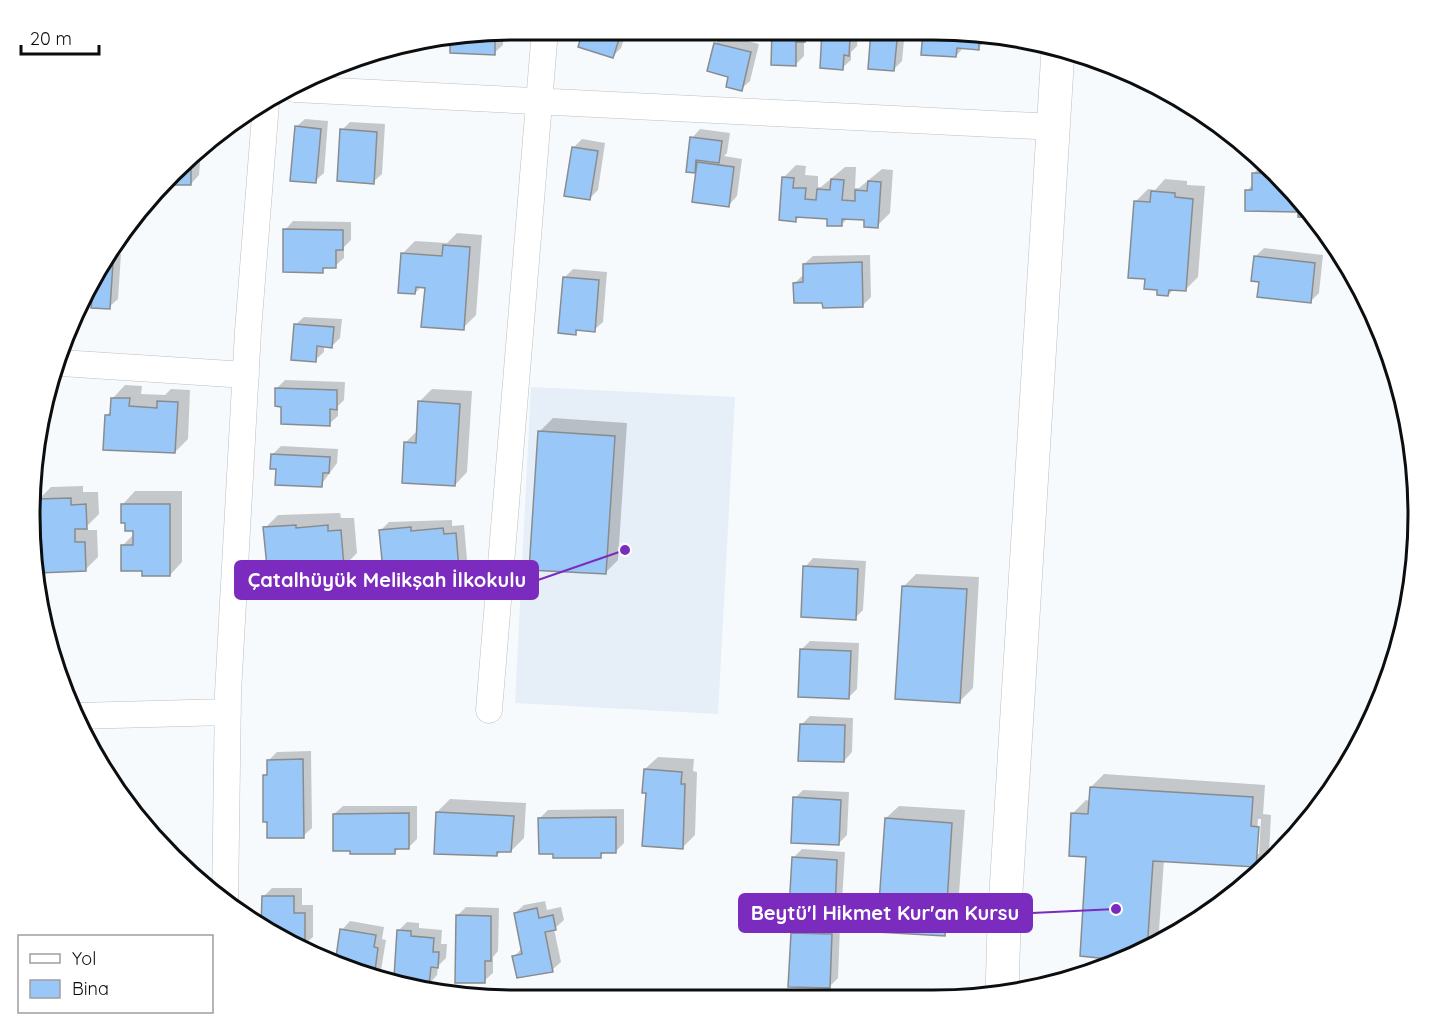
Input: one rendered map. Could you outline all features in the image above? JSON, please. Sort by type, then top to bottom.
[{"type":"street","points":[[489,710],[544,40]]},
{"type":"street","points":[[1002,985],[1004,924],[1058,57]]},
{"type":"street","points":[[304,89],[1054,127]]},
{"type":"street","points":[[225,891],[228,712],[246,375],[265,112]]},
{"type":"street","points":[[66,363],[246,375]]},
{"type":"street","points":[[85,716],[228,712]]},
{"type":"shaded area","points":[[531,387],[735,397],[718,714],[515,703]]},
{"type":"building","points":[[580,40],[619,40],[613,58],[578,47]]},
{"type":"building","points":[[772,40],[805,40],[805,42],[796,42],[796,66],[771,65]]},
{"type":"building","points":[[821,40],[850,40],[849,56],[844,55],[843,70],[820,68]]},
{"type":"building","points":[[870,40],[897,40],[894,71],[868,69]]},
{"type":"building","points":[[922,40],[979,43],[979,50],[957,48],[956,57],[921,55]]},
{"type":"building","points":[[495,41],[495,55],[450,53],[450,46]]},
{"type":"building","points":[[714,43],[751,52],[742,91],[726,87],[728,77],[707,71]]},
{"type":"building","points":[[295,126],[321,129],[316,183],[290,181]]},
{"type":"building","points":[[340,129],[377,132],[374,184],[337,181]]},
{"type":"building","points":[[690,137],[722,141],[719,163],[696,160],[695,173],[686,172]]},
{"type":"building","points":[[572,147],[598,151],[590,200],[564,196]]},
{"type":"building","points":[[697,162],[734,167],[729,207],[692,202]]},
{"type":"building","points":[[191,169],[191,185],[175,185]]},
{"type":"building","points":[[1252,173],[1262,173],[1303,217],[1298,217],[1298,212],[1245,211],[1245,190],[1252,190]]},
{"type":"building","points":[[782,177],[794,178],[793,188],[806,188],[805,199],[816,200],[817,189],[830,190],[831,179],[844,180],[842,200],[855,201],[855,190],[867,191],[868,181],[881,182],[878,228],[864,227],[864,220],[842,219],[842,226],[827,226],[827,219],[796,217],[796,222],[779,220]]},
{"type":"building","points":[[1151,191],[1175,193],[1175,197],[1193,199],[1186,291],[1169,290],[1168,296],[1157,295],[1157,290],[1144,289],[1145,279],[1128,278],[1134,201],[1150,202]]},
{"type":"building","points":[[283,229],[343,230],[343,250],[336,250],[336,268],[323,268],[323,273],[283,272]]},
{"type":"building","points":[[443,245],[470,247],[464,330],[421,327],[425,288],[416,287],[415,294],[398,293],[401,253],[442,256]]},
{"type":"building","points":[[1254,256],[1315,263],[1311,303],[1257,297],[1259,282],[1251,281]]},
{"type":"building","points":[[862,262],[863,307],[823,308],[822,303],[794,303],[793,283],[803,282],[803,264]]},
{"type":"building","points":[[113,264],[110,309],[91,308],[92,300]]},
{"type":"building","points":[[563,277],[599,280],[595,332],[576,330],[576,335],[558,333]]},
{"type":"building","points":[[294,324],[334,327],[332,348],[317,346],[316,362],[291,360]]},
{"type":"building","points":[[275,388],[337,390],[337,410],[330,409],[330,426],[281,424],[281,407],[275,406]]},
{"type":"building","points":[[111,398],[130,398],[129,406],[157,408],[157,401],[178,402],[175,453],[103,450],[105,415],[110,415]]},
{"type":"building","points":[[418,401],[460,404],[455,486],[402,483],[404,442],[416,443]]},
{"type":"building","points":[[538,431],[615,436],[606,574],[529,570]]},
{"type":"building","points":[[271,454],[330,457],[329,473],[323,473],[322,487],[275,485],[276,469],[270,469]]},
{"type":"building","points":[[71,498],[71,505],[86,504],[87,529],[75,529],[75,542],[85,542],[86,571],[45,573],[40,516],[41,499]]},
{"type":"building","points":[[121,504],[170,504],[170,576],[142,576],[142,571],[121,571],[121,545],[133,545],[133,531],[125,531],[125,523],[121,523]]},
{"type":"building","points":[[296,525],[296,528],[328,525],[328,531],[341,530],[344,567],[316,570],[316,563],[267,567],[263,527]]},
{"type":"building","points":[[411,527],[411,531],[443,528],[444,534],[456,533],[459,570],[431,573],[430,566],[383,570],[379,530]]},
{"type":"building","points":[[803,566],[858,569],[856,620],[801,617]]},
{"type":"building","points":[[902,586],[967,589],[960,703],[895,699]]},
{"type":"building","points":[[800,649],[851,651],[849,699],[798,697]]},
{"type":"building","points":[[800,724],[845,725],[844,762],[798,761]]},
{"type":"building","points":[[303,759],[304,838],[267,838],[267,822],[263,822],[263,775],[267,775],[267,760]]},
{"type":"building","points":[[644,769],[682,772],[681,784],[685,784],[683,849],[642,846],[646,793],[642,793]]},
{"type":"building","points":[[1090,787],[1253,797],[1251,826],[1259,827],[1256,864],[1253,867],[1153,861],[1148,940],[1103,958],[1080,956],[1086,857],[1069,856],[1071,813],[1088,814]]},
{"type":"building","points":[[793,797],[841,800],[839,845],[791,843]]},
{"type":"building","points":[[436,812],[514,816],[511,852],[497,852],[497,856],[434,854]]},
{"type":"building","points":[[409,813],[409,849],[395,849],[395,854],[350,854],[350,851],[333,851],[333,814]]},
{"type":"building","points":[[616,817],[616,853],[601,853],[601,858],[553,858],[553,854],[539,854],[538,818]]},
{"type":"building","points":[[885,818],[952,823],[945,936],[877,932]]},
{"type":"building","points":[[792,857],[837,860],[835,912],[789,909]]},
{"type":"building","points":[[262,896],[294,896],[294,913],[305,913],[305,942],[278,927],[261,916]]},
{"type":"building","points":[[537,908],[539,918],[553,915],[556,930],[545,932],[553,972],[517,978],[512,956],[522,954],[514,913]]},
{"type":"building","points":[[456,915],[491,916],[491,961],[485,961],[485,983],[455,983]]},
{"type":"building","points":[[340,929],[376,935],[374,947],[378,948],[375,969],[336,955]]},
{"type":"building","points":[[397,930],[411,931],[411,936],[434,938],[433,952],[439,952],[438,968],[431,967],[429,982],[394,974]]},
{"type":"building","points":[[791,933],[832,934],[830,988],[788,987]]},
{"type":"place","name":"Çatalhüyük Melikşah İlkokulu","points":[[625,550]]},
{"type":"place","name":"Beytü'l Hikmet Kur'an Kursu","points":[[1116,909]]}]
